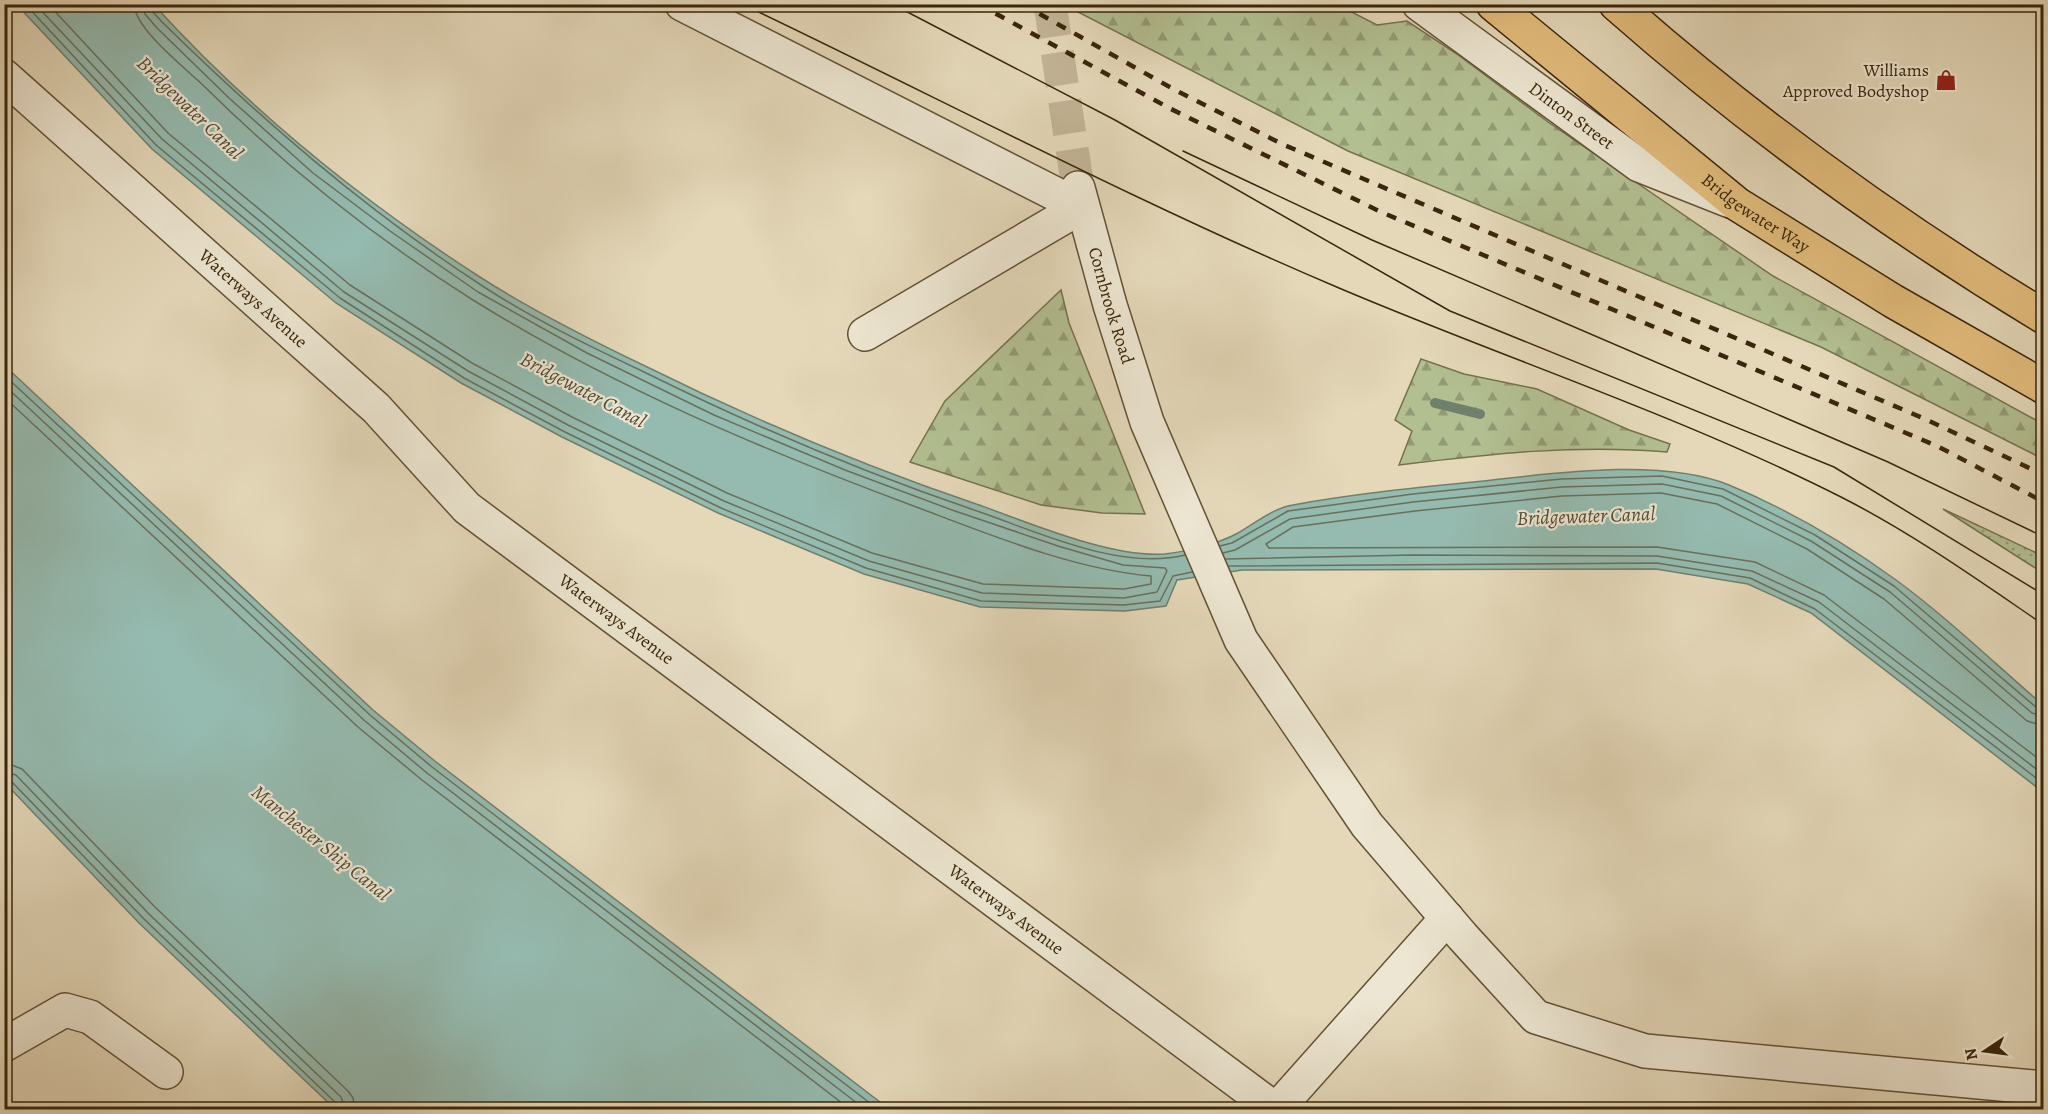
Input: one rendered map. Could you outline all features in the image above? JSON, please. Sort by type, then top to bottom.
[{"type":"highway","name":"Bridgewater Way","points":[[1493,4],[1737,204],[1893,301],[2043,387]]},
{"type":"highway","points":[[1616,4],[1679,59],[1796,153],[1945,257],[2043,317]]},
{"type":"street","points":[[682,4],[1080,198]]},
{"type":"street","name":"Dinton Street","points":[[1419,4],[1638,165],[1737,204]]},
{"type":"street","name":"Waterways Avenue","points":[[4,76],[376,408],[467,508],[1276,1110],[1447,918]]},
{"type":"street","points":[[865,334],[1080,198]]},
{"type":"street","name":"Cornbrook Road","points":[[1080,198],[1147,422],[1242,640],[1367,825],[1536,1017],[1645,1051],[2043,1088]]},
{"type":"street","points":[[4,1045],[65,1011],[90,1017],[166,1072]]},
{"type":"green space","points":[[1074,5],[1338,5],[1377,25],[1407,21],[1457,54],[1548,122],[1773,276],[2043,424],[2043,459],[1821,347],[1348,151],[1076,11]]},
{"type":"green space","points":[[1061,290],[1069,323],[1145,514],[1102,513],[1041,505],[910,462],[945,401]]},
{"type":"green space","points":[[1421,359],[1464,374],[1537,389],[1629,430],[1670,444],[1667,452],[1566,450],[1500,454],[1399,465],[1412,431],[1395,420]]},
{"type":"green space","points":[[1943,509],[2043,556],[2043,573]]},
{"type":"water","name":"Bridgewater Canal","points":[[17,5],[154,5],[191,44],[269,118],[351,186],[438,249],[522,302],[582,335],[767,423],[893,474],[1071,538],[1120,551],[1144,554],[1173,553],[1221,541],[1271,513],[1293,505],[1384,492],[1569,472],[1638,470],[1670,472],[1729,485],[1794,516],[1877,566],[1934,610],[2043,705],[2043,792],[1811,613],[1748,584],[1656,569],[1242,570],[1177,580],[1166,606],[1125,611],[980,607],[864,574],[718,513],[562,437],[461,383],[336,303],[152,149]]},
{"type":"water","name":"Manchester Ship Canal","points":[[5,366],[373,710],[436,762],[889,1109],[335,1109],[139,923],[5,783]]},
{"type":"waterway","points":[[1435,403],[1480,414]]},
{"type":"tunnel","points":[[1050,4],[1078,188]]},
{"type":"tram line","points":[[742,4],[1113,185],[1263,255],[1402,314],[1655,414],[1780,467],[1893,526],[2044,625]]},
{"type":"tram line","points":[[892,4],[1115,120],[1450,311],[1834,467],[2044,595]]},
{"type":"tram line","points":[[1183,151],[1372,240],[1888,462],[2044,537]]},
{"type":"railway","points":[[978,4],[1171,109],[1381,212],[1937,446],[2044,502]]},
{"type":"railway","points":[[1022,4],[1175,90],[1282,144],[1925,419],[2044,475]]},
{"type":"place","name":"Williams Approved Bodyshop","points":[[1946,80]]}]
